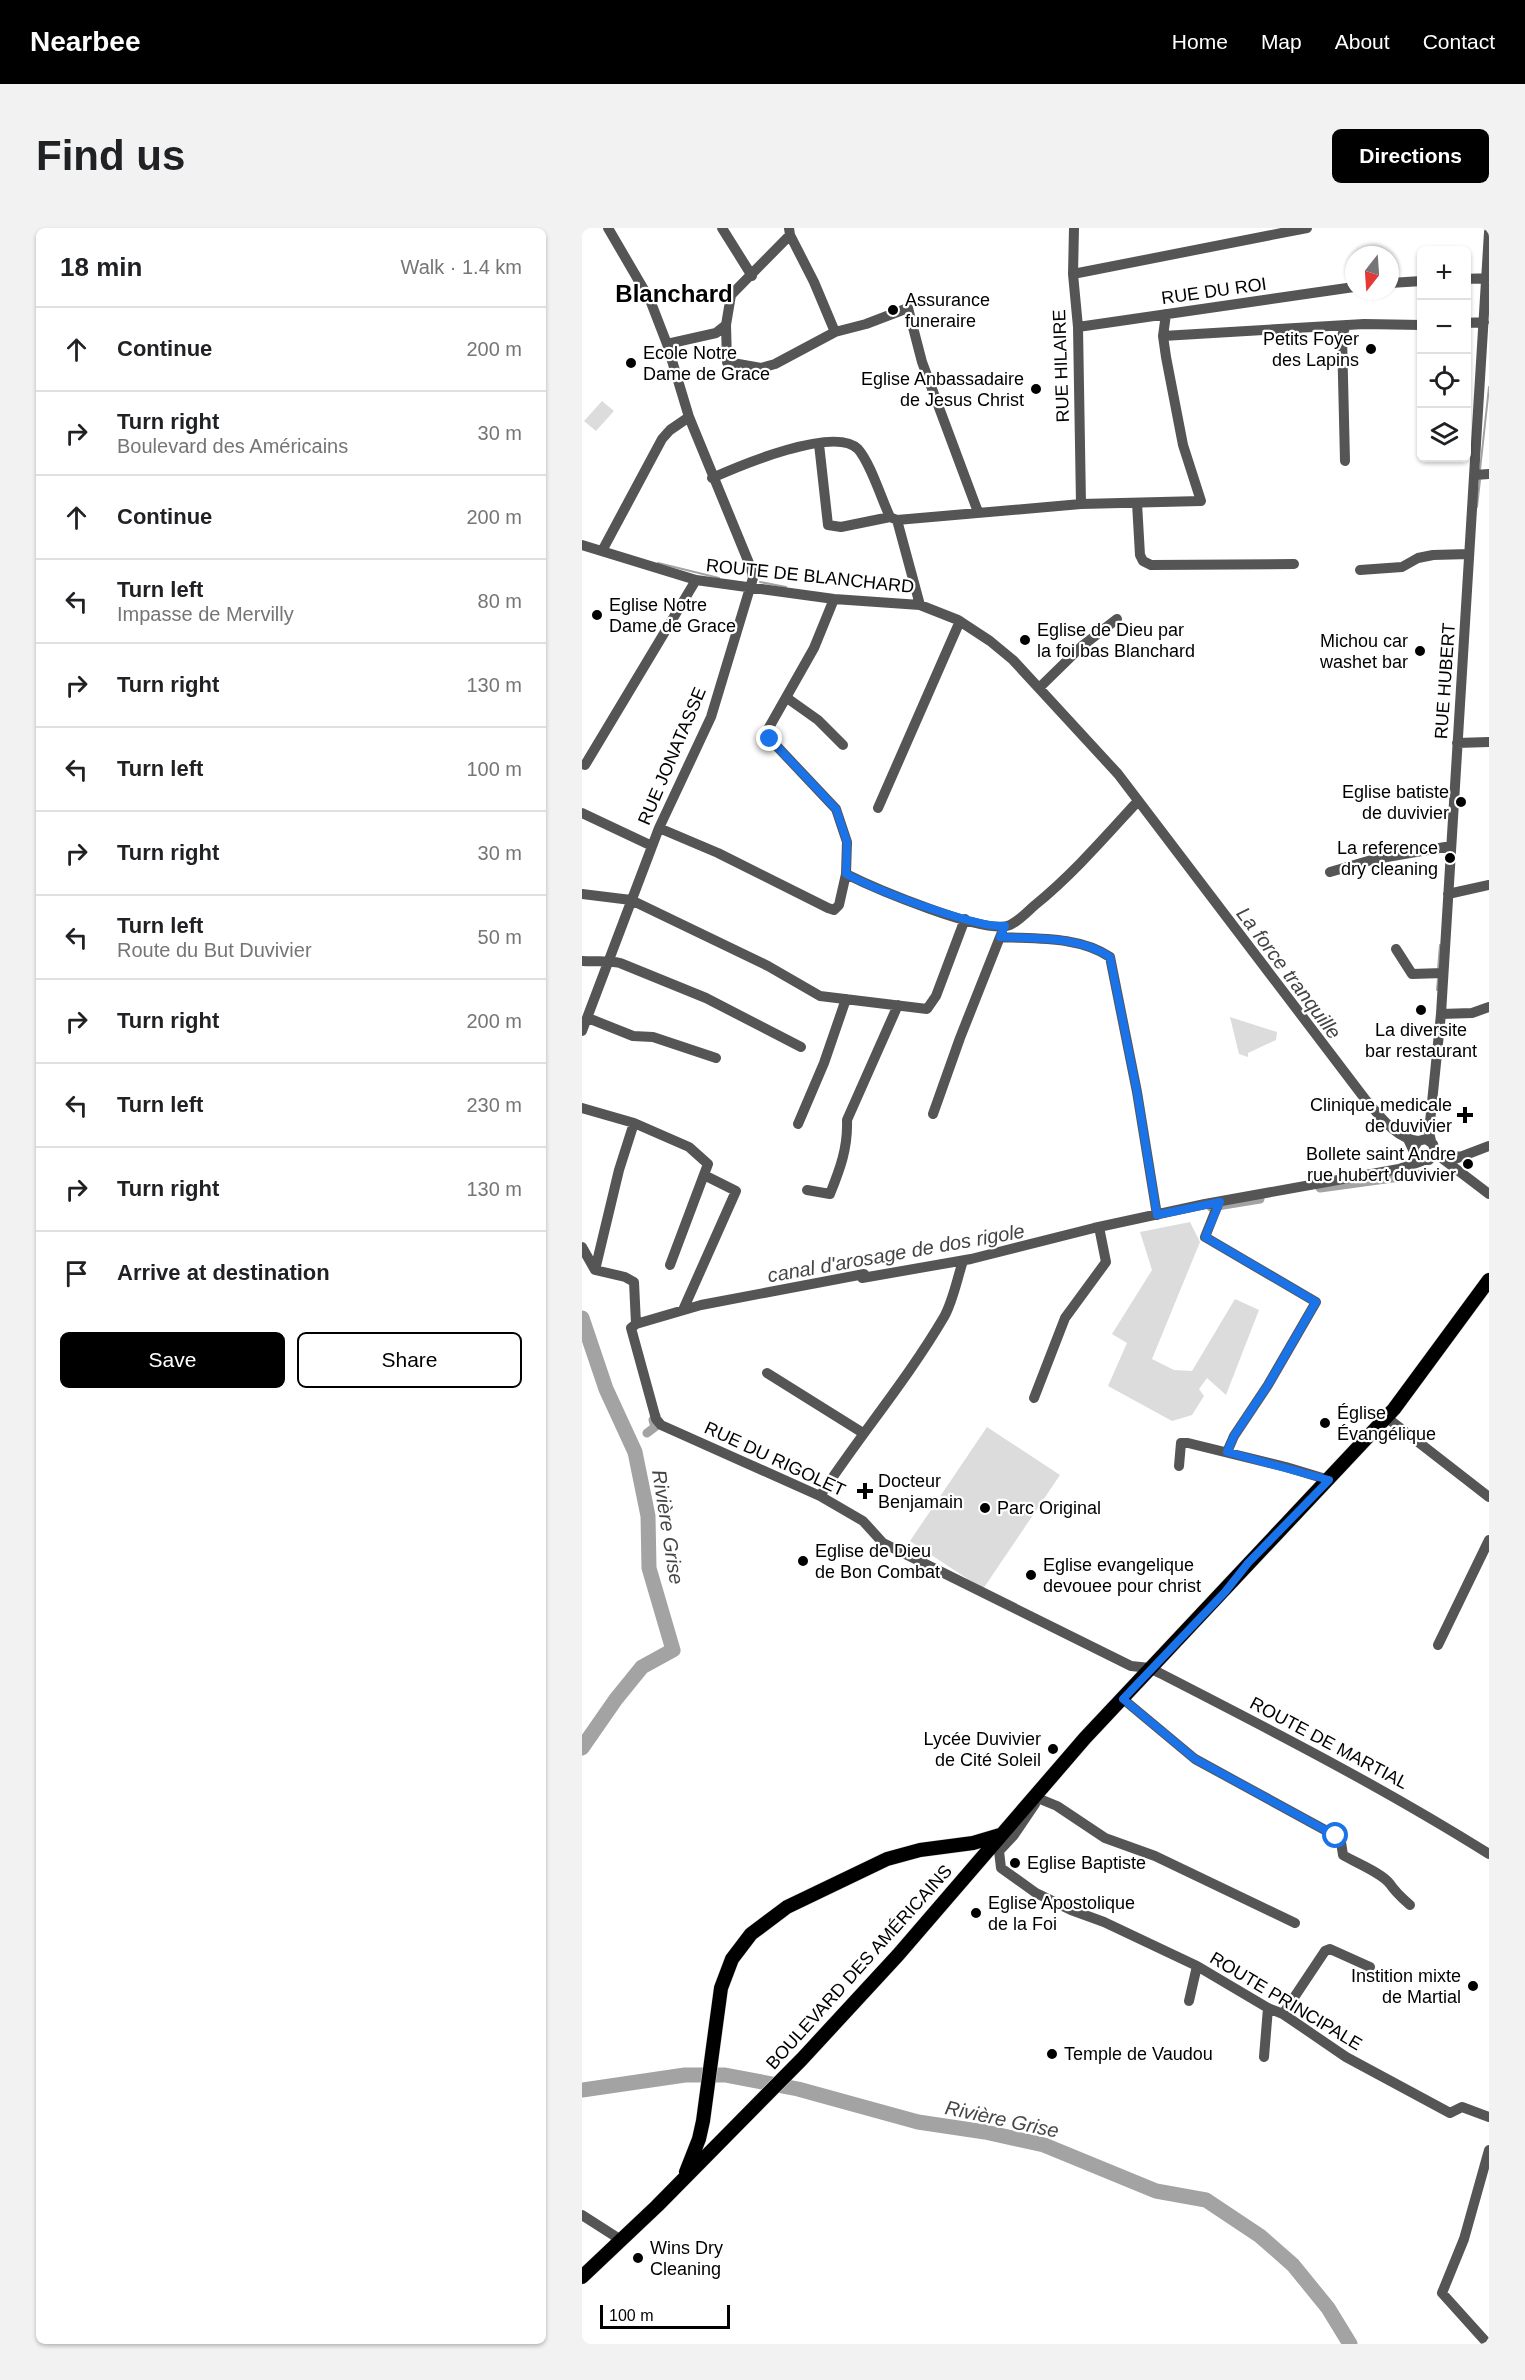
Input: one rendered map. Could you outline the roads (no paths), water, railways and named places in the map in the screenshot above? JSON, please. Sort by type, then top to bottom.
[{"type":"main road","name":"BOULEVARD DES AMÉRICAINS","points":[[582,2277],[802,2059],[898,1955],[1049,1779],[1386,1417],[1418,1379],[1489,1280]]},
{"type":"main road","points":[[679,2183],[694,2153],[703,2121],[717,2011],[727,1972],[738,1949],[751,1934],[772,1917],[834,1883],[886,1859],[911,1851],[973,1843],[1000,1835]]},
{"type":"street","name":"RUE JONATASSE","points":[[582,1031],[659,828],[711,717],[753,578],[751,568],[712,478],[689,417],[667,344],[650,300],[608,228]]},
{"type":"street","points":[[722,228],[752,276]]},
{"type":"street","name":"RUE HILAIRE","points":[[1074,228],[1073,274],[1078,327],[1081,504]]},
{"type":"street","points":[[1073,274],[1307,228]]},
{"type":"street","points":[[835,332],[814,282],[789,232],[752,276],[731,295],[726,325],[727,362],[761,368],[776,364],[835,332],[908,309],[922,362],[978,512]]},
{"type":"street","name":"RUE HUBERT","points":[[1422,1146],[1441,1014],[1469,555],[1484,371],[1489,232]]},
{"type":"street","points":[[1471,279],[1487,278]]},
{"type":"street","points":[[1399,282],[1417,281]]},
{"type":"street","name":"RUE DU ROI","points":[[1078,327],[1345,288]]},
{"type":"street","points":[[819,444],[828,525],[841,527],[893,518],[1081,504],[1201,501],[1183,445],[1163,336],[1166,314]]},
{"type":"street","points":[[1471,323],[1484,322]]},
{"type":"street","points":[[667,344],[716,333],[726,325]]},
{"type":"street","points":[[1163,336],[1346,325],[1417,325]]},
{"type":"street","points":[[1345,461],[1342,336],[1346,325]]},
{"type":"street","points":[[602,550],[663,439],[670,430],[689,417]]},
{"type":"street","points":[[712,478],[755,459],[801,446],[844,442],[859,450],[893,518],[920,605]]},
{"type":"street","points":[[1475,476],[1489,474]]},
{"type":"street","points":[[1137,503],[1140,555],[1143,561],[1151,565],[1294,564]]},
{"type":"street","name":"ROUTE DE BLANCHARD","points":[[582,545],[647,567],[696,580],[749,589],[920,605],[960,621],[999,649],[1039,688],[1118,774],[1365,1099],[1385,1121],[1445,1160],[1489,1194]]},
{"type":"street","points":[[1360,570],[1402,567],[1418,558],[1433,555],[1469,555]]},
{"type":"street","points":[[585,765],[696,580]]},
{"type":"street","points":[[659,828],[718,853],[828,908],[834,910],[839,905],[846,874],[847,842],[836,809],[767,735],[767,731],[814,648],[834,598]]},
{"type":"street","points":[[1039,688],[1082,646],[1117,619]]},
{"type":"street","points":[[878,808],[941,669],[960,621]]},
{"type":"street","points":[[787,698],[831,730],[843,745]]},
{"type":"street","points":[[1457,743],[1489,742]]},
{"type":"street","points":[[933,1114],[1002,931],[1059,885],[1138,801]]},
{"type":"street","points":[[582,813],[652,846]]},
{"type":"street","points":[[1330,872],[1375,859],[1451,846]]},
{"type":"street","points":[[846,874],[867,885],[930,909],[1002,931],[1096,947],[1110,957],[1137,1092],[1157,1215]]},
{"type":"street","points":[[1448,894],[1489,885]]},
{"type":"street","points":[[582,894],[631,900],[768,966],[820,996],[927,1009],[936,996],[966,919]]},
{"type":"street","points":[[1396,949],[1412,974],[1443,973]]},
{"type":"street","points":[[582,960],[600,963],[610,961],[706,998],[801,1047]]},
{"type":"street","points":[[798,1124],[824,1063],[846,999]]},
{"type":"street","points":[[807,1190],[830,1194],[844,1161],[848,1137],[847,1120],[898,1005]]},
{"type":"street","points":[[1441,1014],[1472,1012],[1489,1007]]},
{"type":"street","points":[[588,1018],[633,1036],[653,1037],[716,1058]]},
{"type":"street","points":[[582,1108],[634,1123],[689,1147],[708,1164],[669,1265]]},
{"type":"street","points":[[595,1270],[619,1170],[634,1123]]},
{"type":"street","points":[[634,1328],[683,1310],[864,1274],[862,1278],[963,1261],[1099,1227],[1400,1169],[1422,1146],[1445,1160],[1489,1146]]},
{"type":"street","points":[[683,1310],[736,1191],[704,1175]]},
{"type":"street","points":[[1220,1202],[1205,1237],[1316,1302],[1268,1385],[1234,1436],[1227,1452]]},
{"type":"street","points":[[1034,1398],[1065,1318],[1106,1262],[1099,1227]]},
{"type":"street","points":[[582,1247],[595,1270]]},
{"type":"street","points":[[820,1496],[945,1316],[963,1261]]},
{"type":"street","name":"RUE DU RIGOLET","points":[[595,1270],[625,1277],[634,1282],[634,1328],[656,1419],[661,1425],[820,1496],[863,1521],[883,1543],[1131,1666],[1150,1668]]},
{"type":"street","points":[[766,1373],[863,1433]]},
{"type":"street","points":[[1386,1417],[1489,1497]]},
{"type":"street","points":[[1179,1466],[1181,1443],[1188,1443],[1329,1480]]},
{"type":"street","points":[[1438,1645],[1489,1540]]},
{"type":"street","name":"ROUTE DE MARTIAL","points":[[1150,1668],[1325,1757],[1431,1816],[1489,1854]]},
{"type":"street","points":[[1123,1699],[1195,1759],[1336,1836],[1341,1842],[1343,1855],[1390,1884],[1392,1890],[1410,1905]]},
{"type":"street","name":"ROUTE PRINCIPALE","points":[[1049,1779],[1049,1785],[1040,1799],[1014,1835],[999,1851],[1001,1868],[1036,1893],[1197,1966],[1268,2008],[1283,2014],[1346,2057],[1450,2113],[1462,2107],[1489,2117]]},
{"type":"street","points":[[1040,1799],[1057,1806],[1105,1838],[1155,1856],[1295,1923]]},
{"type":"street","points":[[1283,2014],[1325,1952],[1330,1949],[1370,1968]]},
{"type":"street","points":[[1189,2001],[1197,1966]]},
{"type":"street","points":[[1264,2057],[1268,2008]]},
{"type":"street","points":[[1488,2344],[1442,2293],[1461,2247],[1489,2150]]},
{"type":"street","points":[[582,2215],[621,2240]]},
{"type":"waterway","points":[[1480,470],[1489,387]]},
{"type":"waterway","points":[[1477,507],[1480,480]]},
{"type":"waterway","name":"La force tranquille","points":[[658,563],[719,578]]},
{"type":"waterway","name":"La force tranquille","points":[[760,582],[786,587]]},
{"type":"waterway","points":[[1438,969],[1440,945]]},
{"type":"waterway","points":[[1437,990],[1438,978]]},
{"type":"waterway","points":[[1444,1153],[1459,1152]]},
{"type":"waterway","name":"canal d'arosage de dos rigole","points":[[1320,1188],[1422,1174]]},
{"type":"waterway","name":"canal d'arosage de dos rigole","points":[[1211,1207],[1260,1199]]},
{"type":"waterway","name":"Rivière Grise","points":[[582,1318],[606,1389],[635,1452],[648,1516],[649,1568],[673,1650],[642,1667],[616,1699],[582,1748]]},
{"type":"waterway","name":"canal d'arosage de dos rigole","points":[[647,1433],[655,1427],[653,1420],[656,1416]]},
{"type":"waterway","name":"Rivière Grise","points":[[582,2090],[685,2075],[725,2075],[798,2089],[918,2122],[985,2132],[1044,2145],[1156,2191],[1206,2200],[1260,2236],[1293,2265],[1328,2308],[1350,2344]]},
{"type":"place","name":"Assurance funeraire","points":[[893,310]]},
{"type":"place","name":"Petits Foyer des Lapins","points":[[1371,349]]},
{"type":"place","name":"Ecole Notre Dame de Grace","points":[[631,363]]},
{"type":"place","name":"Eglise Anbassadaire de Jesus Christ","points":[[1036,389]]},
{"type":"place","name":"Eglise Notre Dame de Grace","points":[[597,615]]},
{"type":"place","name":"Eglise de Dieu par la foi bas Blanchard","points":[[1025,640]]},
{"type":"place","name":"Michou car washet bar","points":[[1420,651]]},
{"type":"place","name":"Eglise batiste de duvivier","points":[[1461,802]]},
{"type":"place","name":"La reference dry cleaning","points":[[1450,858]]},
{"type":"place","name":"La diversite bar restaurant","points":[[1421,1010]]},
{"type":"place","name":"Clinique medicale de duvivier","points":[[1465,1115]]},
{"type":"place","name":"Bollete saint Andre rue hubert duvivier","points":[[1468,1164]]},
{"type":"place","name":"Église Évangélique","points":[[1325,1423]]},
{"type":"place","name":"Docteur Benjamain","points":[[865,1491]]},
{"type":"place","name":"Parc Original","points":[[985,1508]]},
{"type":"place","name":"Eglise de Dieu de Bon Combat","points":[[803,1561]]},
{"type":"place","name":"Eglise evangelique devouee pour christ","points":[[1031,1575]]},
{"type":"place","name":"Lycée Duvivier de Cité Soleil","points":[[1053,1749]]},
{"type":"place","name":"Eglise Baptiste","points":[[1015,1863]]},
{"type":"place","name":"Eglise Apostolique de la Foi","points":[[976,1913]]},
{"type":"place","name":"Instition mixte de Martial","points":[[1473,1986]]},
{"type":"place","name":"Temple de Vaudou","points":[[1052,2054]]},
{"type":"place","name":"Wins Dry Cleaning","points":[[638,2258]]},
{"type":"district","name":"Blanchard","points":[[674,294]]}]
